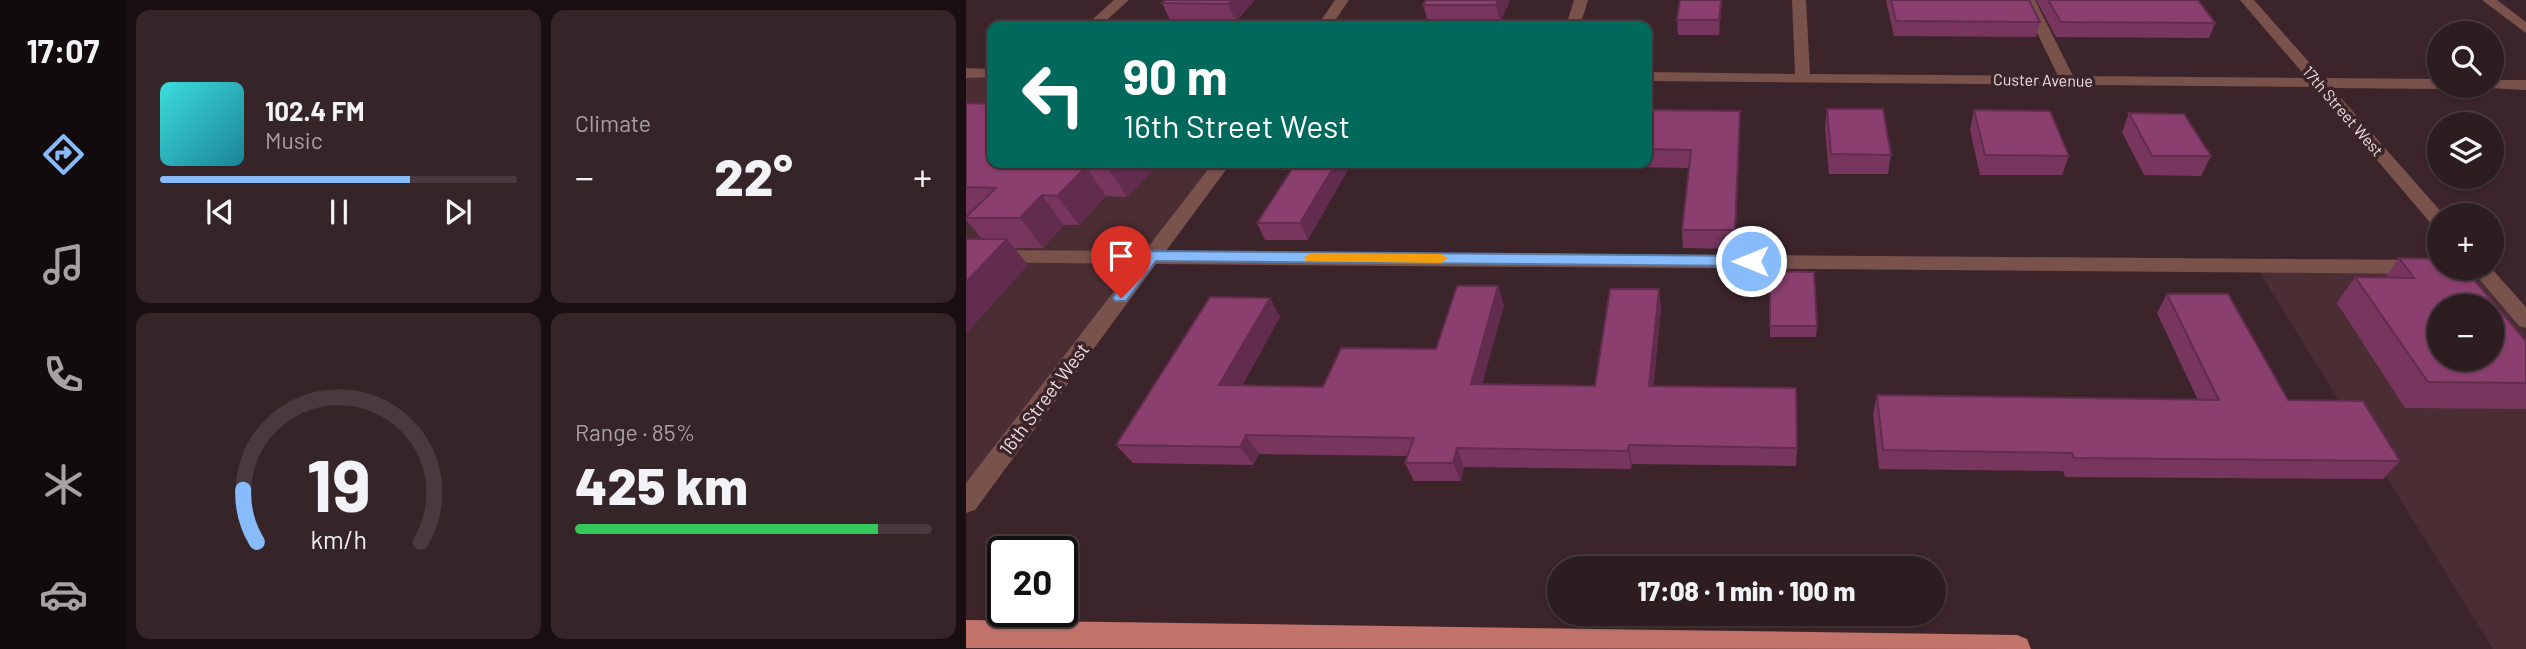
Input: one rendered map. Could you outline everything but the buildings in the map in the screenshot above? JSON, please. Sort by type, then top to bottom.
[{"type":"main road","points":[[966,634],[2017,649]]},
{"type":"street","points":[[1098,21],[1122,0]]},
{"type":"street","points":[[1327,21],[1342,0]]},
{"type":"street","points":[[1575,21],[1581,0]]},
{"type":"street","points":[[1799,0],[1803,78]]},
{"type":"street","points":[[2028,0],[2067,80]]},
{"type":"street","name":"17th Street West","points":[[2247,0],[2427,207]]},
{"type":"street","points":[[2488,0],[2526,29]]},
{"type":"street","points":[[966,73],[987,73]]},
{"type":"street","name":"Custer Avenue","points":[[1652,77],[2427,84]]},
{"type":"street","points":[[2504,85],[2526,85]]},
{"type":"street","name":"16th Street West","points":[[966,502],[1218,168]]},
{"type":"street","points":[[966,256],[2427,267]]},
{"type":"street","points":[[2490,280],[2526,321]]},
{"type":"shaded area","points":[[966,73],[987,73],[987,168],[1218,168],[966,503]]},
{"type":"shaded area","points":[[2255,265],[2427,267],[2427,280],[2490,280],[2503,294],[2427,294],[2427,371],[2504,371],[2504,296],[2526,321],[2526,649],[2493,649]]},
{"type":"slow traffic","points":[[1311,257],[1441,258]]},
{"type":"route","points":[[1121,298],[1152,256],[1751,261]]}]
